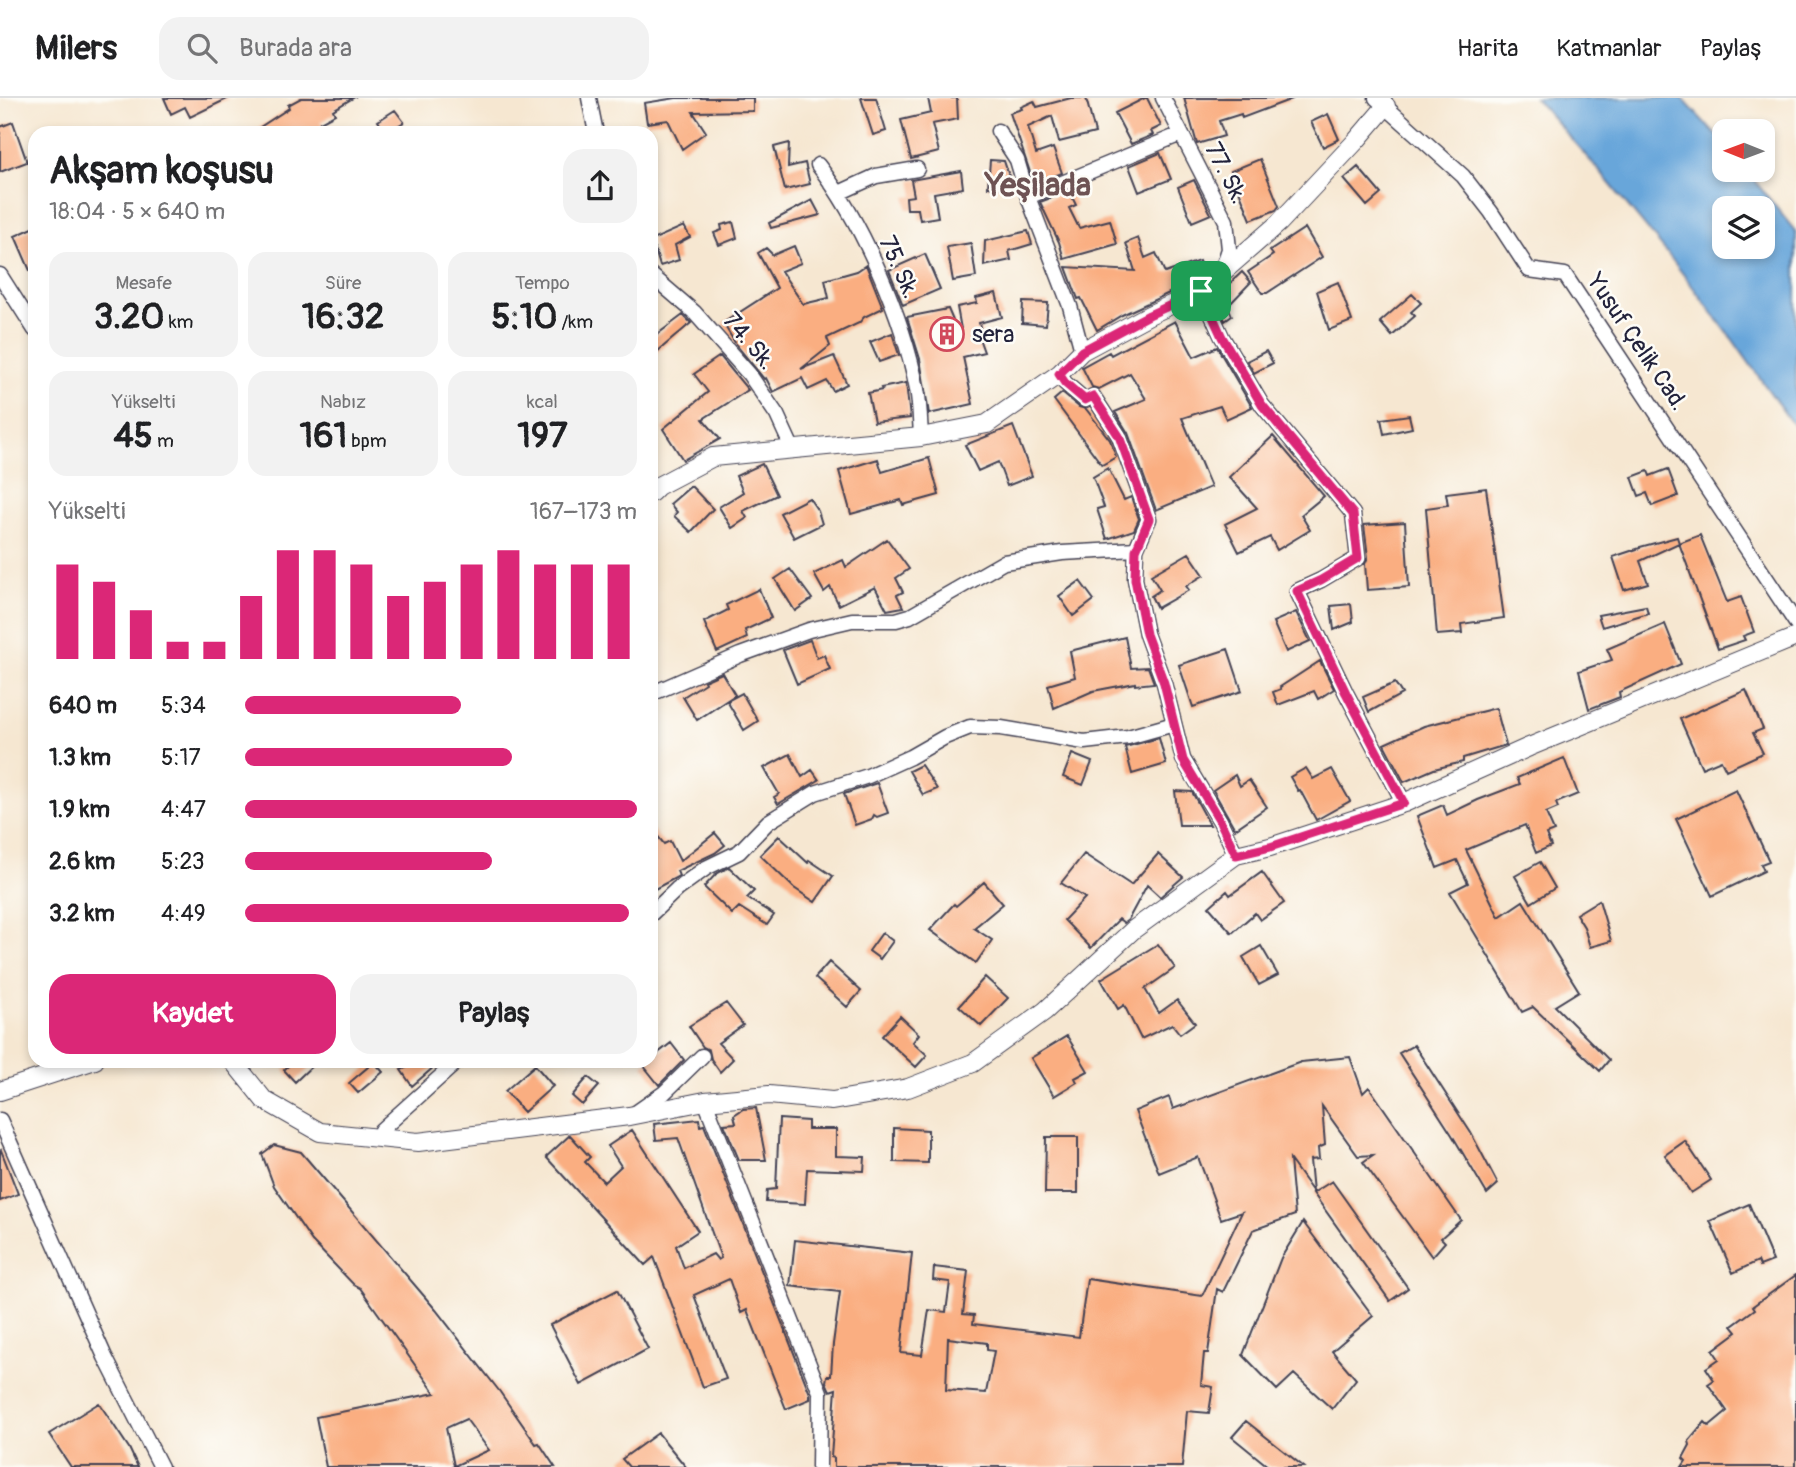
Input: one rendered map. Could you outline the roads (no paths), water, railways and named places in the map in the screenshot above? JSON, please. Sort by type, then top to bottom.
[{"type":"street","points":[[589,98],[595,126]]},
{"type":"street","name":"77. Sk.","points":[[1163,98],[1189,154],[1202,172],[1226,221],[1229,249],[1221,273]]},
{"type":"street","points":[[658,486],[713,457],[921,437],[987,424],[1059,374],[1082,351],[1201,291],[1279,223],[1356,141],[1381,102]]},
{"type":"street","name":"Yusuf Çelik Cad.","points":[[1381,102],[1463,176],[1491,212],[1529,270],[1565,275],[1796,623]]},
{"type":"street","points":[[998,131],[1017,160],[1028,197],[1070,306],[1082,351]]},
{"type":"street","points":[[1028,197],[1181,134]]},
{"type":"street","name":"75. Sk.","points":[[818,165],[839,193],[882,263],[918,391],[921,437]]},
{"type":"street","points":[[839,193],[876,176],[917,169]]},
{"type":"street","points":[[0,275],[28,319]]},
{"type":"street","name":"74. Sk.","points":[[658,281],[694,312],[749,374],[777,415],[793,450]]},
{"type":"street","points":[[1201,291],[1222,337],[1262,405],[1353,514],[1358,558],[1297,591],[1346,693],[1404,803]]},
{"type":"street","points":[[1059,374],[1065,383],[1085,400],[1093,396],[1119,436],[1149,519],[1136,550],[1135,579],[1146,634],[1164,683],[1183,760],[1220,821],[1236,855]]},
{"type":"street","points":[[658,691],[740,655],[809,630],[852,620],[896,620],[910,615],[1004,562],[1062,553],[1136,550]]},
{"type":"street","points":[[238,1068],[264,1100],[320,1132],[418,1142],[629,1116],[705,1101],[769,1095],[832,1101],[908,1088],[973,1063],[1045,1011],[1133,930],[1236,855],[1270,847],[1404,803],[1554,736],[1796,636]]},
{"type":"street","points":[[658,907],[677,889],[706,868],[738,852],[768,822],[816,793],[869,776],[970,727],[1001,728],[1084,742],[1128,737],[1174,724]]},
{"type":"street","points":[[629,1116],[664,1093],[702,1056]]},
{"type":"street","points":[[0,1091],[70,1068]]},
{"type":"street","points":[[378,1138],[381,1130],[450,1068]]},
{"type":"street","points":[[705,1101],[820,1392],[819,1467]]},
{"type":"street","points":[[0,1120],[105,1357],[161,1467]]},
{"type":"water","points":[[1535,98],[1682,98],[1712,131],[1712,182],[1756,182],[1767,196],[1712,196],[1712,259],[1775,259],[1775,206],[1796,232],[1796,429],[1733,340],[1664,249]]},
{"type":"place","name":"sera","points":[[947,334]]},
{"type":"district","name":"Yeşilada","points":[[1038,186]]}]
